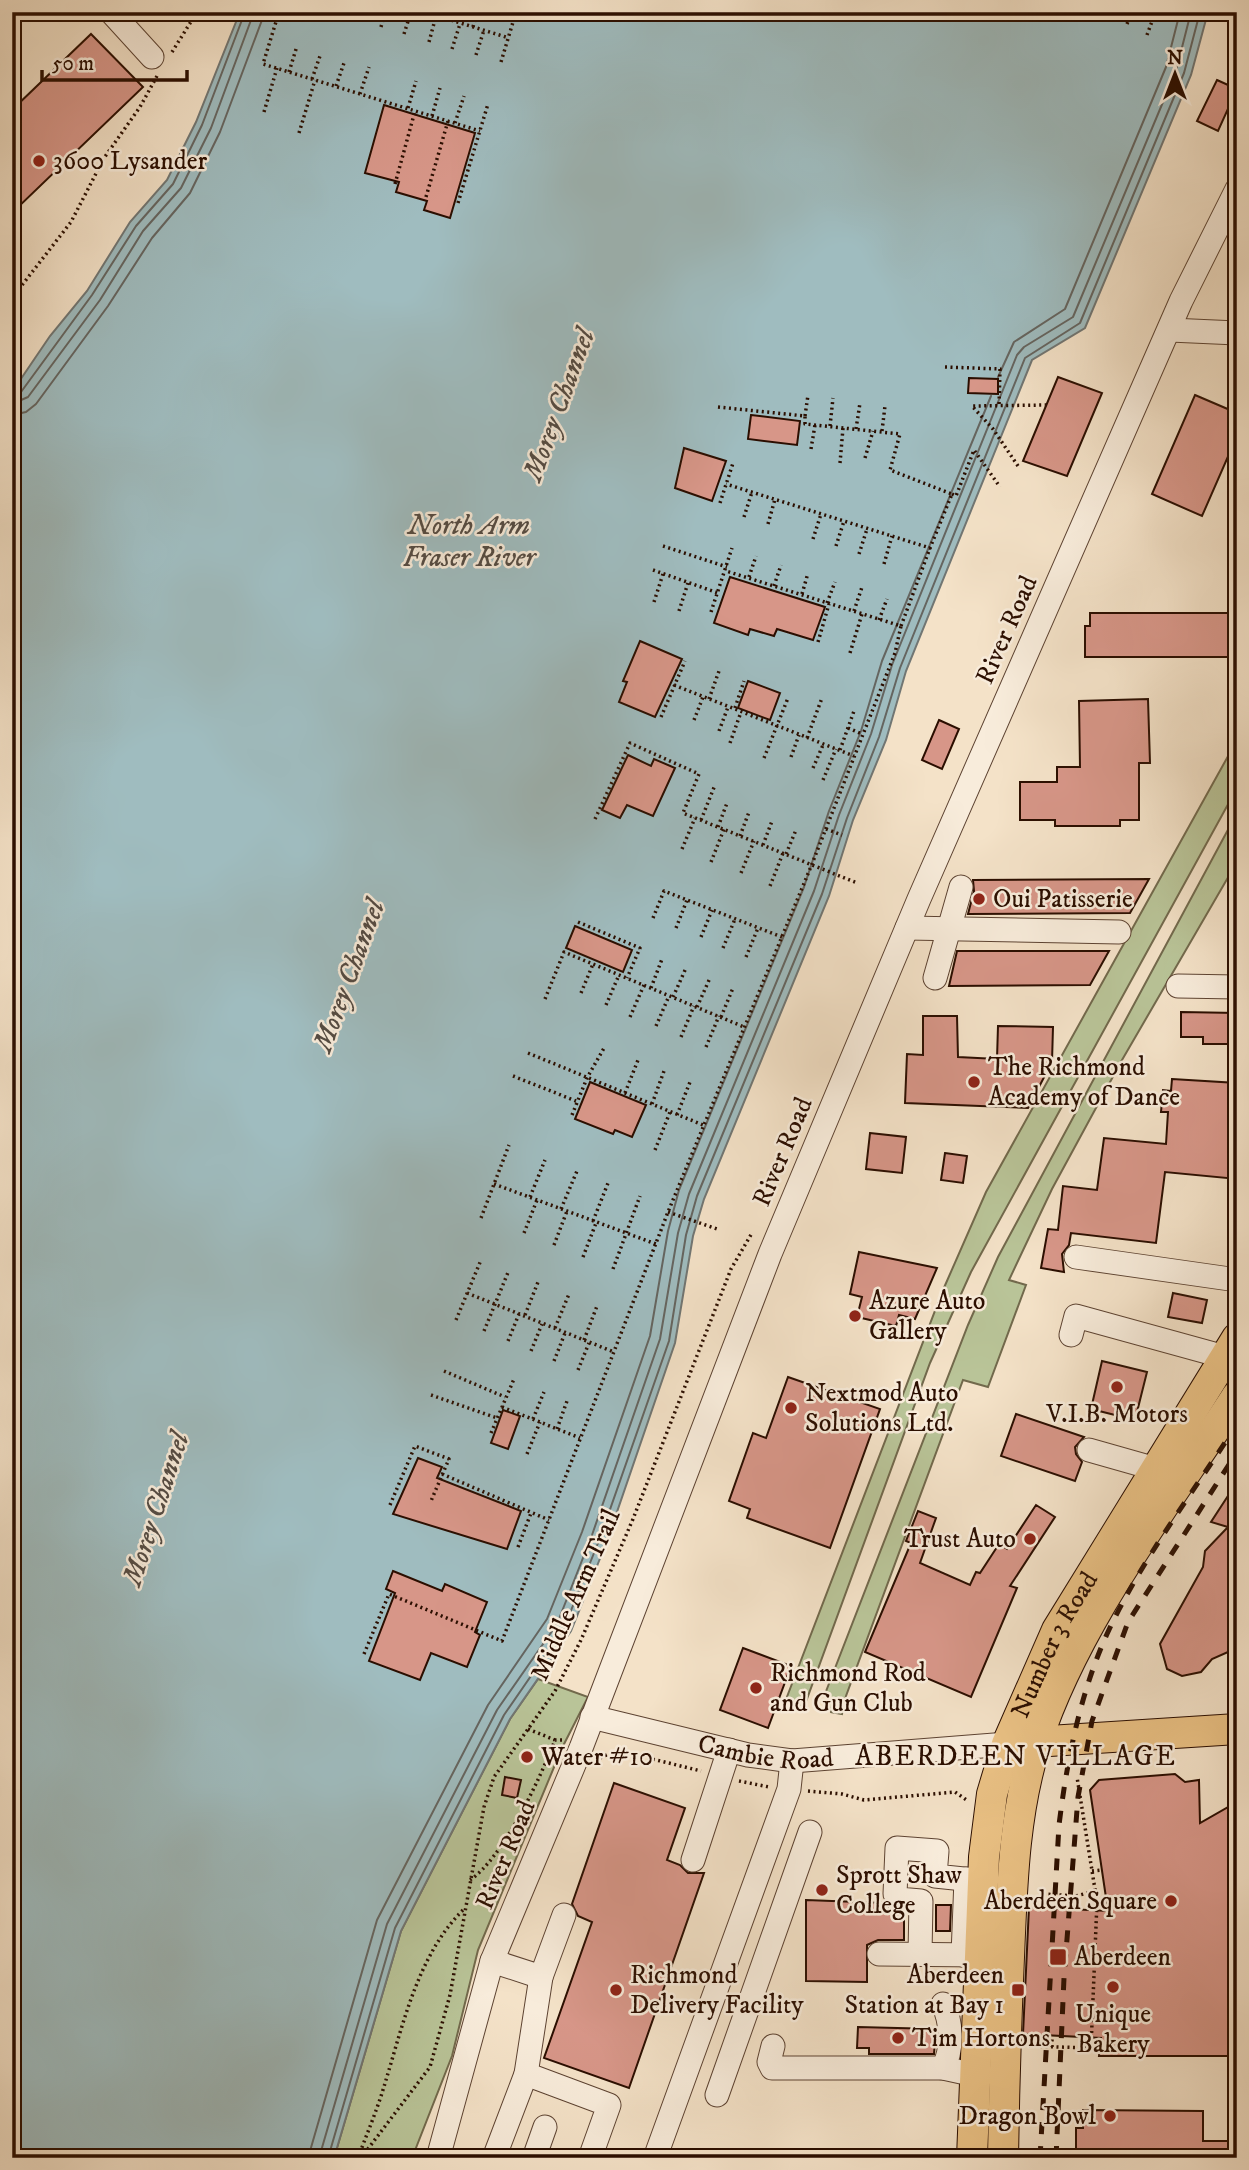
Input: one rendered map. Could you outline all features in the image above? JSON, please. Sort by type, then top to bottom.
[{"type":"main road","name":"Number 3 Road","points":[[972,2158],[975,2075],[971,1955],[974,1880],[992,1794],[1007,1744],[1057,1630],[1231,1348]]},
{"type":"main road","name":"Number 3 Road","points":[[1003,2158],[1012,1883],[1018,1811],[1037,1742],[1075,1649],[1237,1396]]},
{"type":"main road","name":"Cambie Road","points":[[1007,1744],[1237,1729]]},
{"type":"street","points":[[111,12],[162,60]]},
{"type":"street","name":"River Road","points":[[441,2157],[492,1961],[592,1717],[770,1254],[907,928],[1170,330],[1237,190]]},
{"type":"street","points":[[1170,330],[1237,333]]},
{"type":"street","points":[[935,978],[961,887]]},
{"type":"street","points":[[907,928],[1119,932]]},
{"type":"street","points":[[1178,986],[1237,987]]},
{"type":"street","points":[[1076,1257],[1237,1280]]},
{"type":"street","points":[[1071,1335],[1076,1316],[1231,1348]]},
{"type":"street","points":[[1089,1450],[1156,1469]]},
{"type":"street","name":"Cambie Road","points":[[592,1717],[729,1750],[792,1761],[1007,1744]]},
{"type":"street","points":[[692,1860],[729,1750]]},
{"type":"street","points":[[655,2158],[789,1789],[792,1761]]},
{"type":"street","points":[[717,2095],[810,1832]]},
{"type":"street","points":[[898,1848],[937,1851],[934,1901],[921,1901],[898,1899],[895,1894],[898,1848]]},
{"type":"street","points":[[935,1876],[974,1880]]},
{"type":"street","points":[[920,1954],[921,1901]]},
{"type":"street","points":[[494,2158],[526,2074],[541,1977],[564,1915]]},
{"type":"street","points":[[879,1954],[971,1955]]},
{"type":"street","points":[[492,1961],[541,1977]]},
{"type":"street","points":[[716,1989],[751,1998]]},
{"type":"street","points":[[943,2004],[950,2020],[948,2059],[943,2068]]},
{"type":"street","points":[[773,2046],[769,2062],[772,2068],[943,2068],[975,2075]]},
{"type":"street","points":[[526,2074],[609,2105],[590,2158]]},
{"type":"street","points":[[534,2158],[545,2127]]},
{"type":"path","points":[[12,298],[71,222],[104,158],[140,107],[162,60],[197,12]]},
{"type":"path","points":[[279,12],[263,64],[480,131]]},
{"type":"path","points":[[357,19],[359,12]]},
{"type":"path","points":[[381,27],[386,12]]},
{"type":"path","points":[[404,34],[411,12]]},
{"type":"path","points":[[425,12],[509,38]]},
{"type":"path","points":[[472,27],[477,12]]},
{"type":"path","points":[[501,62],[516,12]]},
{"type":"path","points":[[1127,24],[1132,12]]},
{"type":"path","points":[[1145,12],[1165,21]]},
{"type":"path","points":[[429,42],[437,15]]},
{"type":"path","points":[[1147,35],[1154,16]]},
{"type":"path","points":[[452,49],[460,23]]},
{"type":"path","points":[[476,55],[484,30]]},
{"type":"path","points":[[289,72],[297,46]]},
{"type":"path","points":[[299,133],[321,53]]},
{"type":"path","points":[[336,86],[345,60]]},
{"type":"path","points":[[360,94],[369,67]]},
{"type":"path","points":[[264,112],[277,68]]},
{"type":"path","points":[[408,108],[416,81]]},
{"type":"path","points":[[432,116],[440,88]]},
{"type":"path","points":[[455,123],[464,96]]},
{"type":"path","points":[[458,203],[488,104]]},
{"type":"path","points":[[395,184],[415,111]]},
{"type":"path","points":[[426,197],[448,121]]},
{"type":"path","points":[[945,367],[1000,369],[999,406]]},
{"type":"path","points":[[807,395],[805,424],[900,434],[890,470],[956,496],[974,450],[1000,487]]},
{"type":"path","points":[[830,426],[833,398]]},
{"type":"path","points":[[856,429],[860,403]]},
{"type":"path","points":[[1018,466],[993,429],[972,406],[1046,405]]},
{"type":"path","points":[[882,432],[885,406]]},
{"type":"path","points":[[718,407],[805,416]]},
{"type":"path","points":[[811,449],[814,425]]},
{"type":"path","points":[[840,463],[843,428]]},
{"type":"path","points":[[865,458],[873,431]]},
{"type":"path","points":[[720,503],[733,463]]},
{"type":"path","points":[[726,484],[930,548]]},
{"type":"path","points":[[744,517],[752,492]]},
{"type":"path","points":[[364,1654],[389,1594],[502,1641],[668,1212],[826,829],[895,653],[901,626],[952,494]]},
{"type":"path","points":[[768,524],[775,499]]},
{"type":"path","points":[[813,539],[821,514]]},
{"type":"path","points":[[836,546],[844,521]]},
{"type":"path","points":[[859,554],[867,529]]},
{"type":"path","points":[[884,564],[892,536]]},
{"type":"path","points":[[663,546],[774,587],[901,626]]},
{"type":"path","points":[[711,612],[732,548]]},
{"type":"path","points":[[748,578],[756,556]]},
{"type":"path","points":[[774,587],[781,565]]},
{"type":"path","points":[[653,570],[718,593]]},
{"type":"path","points":[[801,595],[808,573]]},
{"type":"path","points":[[654,602],[663,574]]},
{"type":"path","points":[[817,642],[835,582]]},
{"type":"path","points":[[679,611],[688,583]]},
{"type":"path","points":[[854,611],[862,587]]},
{"type":"path","points":[[880,620],[887,598]]},
{"type":"path","points":[[850,653],[862,614]]},
{"type":"path","points":[[661,717],[685,661]]},
{"type":"path","points":[[709,699],[719,671]]},
{"type":"path","points":[[734,708],[744,681]]},
{"type":"path","points":[[674,685],[854,756]]},
{"type":"path","points":[[694,720],[703,697]]},
{"type":"path","points":[[764,758],[788,698]]},
{"type":"path","points":[[807,738],[822,698]]},
{"type":"path","points":[[719,731],[728,707]]},
{"type":"path","points":[[823,780],[854,711]]},
{"type":"path","points":[[730,743],[741,712]]},
{"type":"path","points":[[848,728],[863,734]]},
{"type":"path","points":[[791,757],[799,734]]},
{"type":"path","points":[[595,819],[630,743],[699,774],[683,813],[857,883]]},
{"type":"path","points":[[813,768],[823,744]]},
{"type":"path","points":[[701,820],[715,785]]},
{"type":"path","points":[[718,827],[727,803]]},
{"type":"path","points":[[740,836],[749,812]]},
{"type":"path","points":[[681,849],[695,818]]},
{"type":"path","points":[[763,845],[772,821]]},
{"type":"path","points":[[711,862],[724,829]]},
{"type":"path","points":[[826,829],[842,835]]},
{"type":"path","points":[[770,886],[796,830]]},
{"type":"path","points":[[741,873],[754,841]]},
{"type":"path","points":[[653,918],[664,891],[782,937]]},
{"type":"path","points":[[676,928],[687,900]]},
{"type":"path","points":[[701,937],[712,910]]},
{"type":"path","points":[[723,948],[735,919]]},
{"type":"path","points":[[578,922],[640,948],[627,978]]},
{"type":"path","points":[[746,957],[758,928]]},
{"type":"path","points":[[545,999],[564,952],[744,1027]]},
{"type":"path","points":[[651,988],[662,958]]},
{"type":"path","points":[[581,993],[593,964]]},
{"type":"path","points":[[656,1026],[686,968]]},
{"type":"path","points":[[606,1005],[619,975]]},
{"type":"path","points":[[681,1037],[709,978]]},
{"type":"path","points":[[630,1017],[644,985]]},
{"type":"path","points":[[706,1047],[733,988]]},
{"type":"path","points":[[572,1115],[587,1078],[604,1048]]},
{"type":"path","points":[[528,1053],[703,1125]]},
{"type":"path","points":[[625,1093],[638,1060]]},
{"type":"path","points":[[652,1104],[664,1072]]},
{"type":"path","points":[[513,1076],[577,1102]]},
{"type":"path","points":[[677,1115],[690,1082]]},
{"type":"path","points":[[654,1150],[670,1112]]},
{"type":"path","points":[[481,1218],[509,1145]]},
{"type":"path","points":[[530,1197],[545,1160]]},
{"type":"path","points":[[561,1209],[577,1171]]},
{"type":"path","points":[[583,1257],[608,1182]]},
{"type":"path","points":[[494,1184],[656,1245]]},
{"type":"path","points":[[613,1269],[640,1196]]},
{"type":"path","points":[[524,1233],[537,1200]]},
{"type":"path","points":[[554,1245],[567,1211]]},
{"type":"path","points":[[668,1212],[720,1230]]},
{"type":"path","name":"Middle Arm Trail","points":[[359,2158],[430,2067],[450,1995],[484,1807],[494,1777],[555,1691],[581,1640],[638,1506],[731,1269],[752,1233]]},
{"type":"path","points":[[456,1320],[481,1259]]},
{"type":"path","points":[[484,1331],[509,1270]]},
{"type":"path","points":[[508,1341],[538,1282]]},
{"type":"path","points":[[467,1293],[614,1352]]},
{"type":"path","points":[[555,1328],[569,1294]]},
{"type":"path","points":[[584,1340],[597,1306]]},
{"type":"path","points":[[531,1351],[542,1323]]},
{"type":"path","points":[[554,1361],[565,1332]]},
{"type":"path","points":[[578,1370],[590,1342]]},
{"type":"path","points":[[444,1371],[505,1397]]},
{"type":"path","points":[[491,1433],[514,1379]]},
{"type":"path","points":[[533,1419],[544,1392]]},
{"type":"path","points":[[431,1395],[497,1418]]},
{"type":"path","points":[[557,1429],[567,1401]]},
{"type":"path","points":[[502,1407],[580,1438]]},
{"type":"path","points":[[527,1454],[540,1422]]},
{"type":"path","points":[[390,1505],[415,1446],[449,1459],[431,1501]]},
{"type":"path","points":[[442,1475],[549,1520]]},
{"type":"path","points":[[518,1547],[531,1513]]},
{"type":"path","points":[[527,1728],[555,1740],[565,1740]]},
{"type":"path","points":[[470,1880],[484,1871],[535,1787],[555,1740]]},
{"type":"path","points":[[593,1755],[600,1758],[613,1752],[624,1752],[757,1785]]},
{"type":"path","points":[[1030,2046],[1091,2048],[1095,1891],[1077,1777]]},
{"type":"path","points":[[819,1792],[864,1800],[955,1792],[970,1802]]},
{"type":"path","points":[[1092,1871],[1101,1870]]},
{"type":"path","points":[[1043,1894],[1076,1896],[1095,1891]]},
{"type":"path","points":[[1061,1909],[1062,1895]]},
{"type":"path","points":[[359,2158],[413,1994],[449,1924],[466,1908]]},
{"type":"path","points":[[1087,2017],[1104,2018]]},
{"type":"path","points":[[1052,2036],[1052,2047]]},
{"type":"green space","points":[[1237,740],[1237,788],[971,1272],[930,1363],[804,1707],[798,1710],[785,1702],[943,1290],[986,1192]]},
{"type":"green space","points":[[1237,813],[1237,862],[1122,1060],[1052,1189],[1009,1280],[1026,1285],[988,1387],[963,1380],[846,1696],[842,1714],[831,1712],[825,1694],[968,1325],[998,1257]]},
{"type":"green space","points":[[538,1679],[588,1697],[562,1748],[478,1950],[452,2056],[412,2158],[334,2158],[401,1931],[510,1719]]},
{"type":"water","name":"North Arm Fraser River","points":[[240,12],[1208,12],[1191,75],[1085,328],[1032,360],[906,671],[886,740],[853,820],[829,896],[704,1199],[693,1236],[675,1343],[607,1541],[571,1631],[510,1719],[401,1931],[334,2158],[12,2158],[12,392],[50,336],[87,291],[130,222],[167,180],[196,122]]},
{"type":"building","name":"3600 Lysander","points":[[91,34],[143,87],[12,213],[12,110]]},
{"type":"building","points":[[1217,80],[1237,89],[1218,131],[1197,121]]},
{"type":"building","points":[[384,105],[475,133],[450,218],[424,210],[427,201],[396,192],[399,182],[365,173]]},
{"type":"building","points":[[1058,377],[1102,393],[1067,476],[1023,461]]},
{"type":"building","points":[[969,378],[998,379],[998,394],[968,393]]},
{"type":"building","points":[[1195,395],[1237,413],[1237,436],[1202,516],[1152,494]]},
{"type":"building","points":[[751,415],[800,421],[797,445],[748,439]]},
{"type":"building","points":[[684,448],[726,461],[712,501],[675,488]]},
{"type":"building","points":[[730,577],[825,607],[813,640],[777,629],[774,636],[750,629],[748,635],[714,623]]},
{"type":"building","points":[[1090,613],[1237,613],[1237,657],[1085,657],[1085,626],[1090,626]]},
{"type":"building","points":[[640,641],[682,659],[655,717],[619,702],[627,682],[623,681]]},
{"type":"building","points":[[748,681],[780,693],[770,720],[738,708]]},
{"type":"building","points":[[1148,699],[1150,763],[1139,763],[1139,820],[1120,820],[1120,826],[1055,826],[1055,820],[1020,820],[1020,782],[1057,782],[1057,767],[1080,767],[1079,701]]},
{"type":"building","points":[[939,720],[959,729],[942,769],[922,760]]},
{"type":"building","points":[[628,755],[651,766],[654,759],[675,768],[653,816],[627,805],[620,818],[602,810]]},
{"type":"building","points":[[1149,879],[1130,913],[968,914],[974,891],[973,880]]},
{"type":"building","points":[[575,926],[632,950],[623,972],[566,948]]},
{"type":"building","points":[[957,951],[1109,951],[1090,985],[949,986]]},
{"type":"building","points":[[1181,1012],[1237,1013],[1237,1044],[1203,1044],[1203,1037],[1181,1037]]},
{"type":"building","name":"The Richmond Academy of Dance","points":[[923,1016],[957,1016],[958,1057],[997,1059],[998,1026],[1053,1027],[1052,1062],[1028,1108],[905,1103],[907,1054],[923,1055]]},
{"type":"building","points":[[1172,1079],[1237,1083],[1237,1179],[1165,1172],[1156,1243],[1071,1233],[1069,1245],[1062,1254],[1064,1272],[1041,1268],[1048,1229],[1058,1230],[1063,1186],[1097,1190],[1104,1138],[1166,1144],[1168,1112],[1161,1112],[1163,1090],[1171,1091]]},
{"type":"building","points":[[590,1082],[646,1105],[632,1137],[615,1130],[613,1134],[575,1119]]},
{"type":"building","points":[[870,1133],[906,1137],[902,1173],[866,1169]]},
{"type":"building","points":[[945,1153],[967,1156],[963,1183],[941,1180]]},
{"type":"building","points":[[859,1252],[937,1268],[915,1319],[899,1315],[896,1326],[857,1317],[862,1297],[850,1294]]},
{"type":"building","points":[[1173,1293],[1207,1300],[1202,1323],[1168,1317]]},
{"type":"building","points":[[1102,1361],[1147,1372],[1135,1420],[1091,1409]]},
{"type":"building","points":[[788,1377],[880,1409],[830,1548],[747,1518],[750,1509],[729,1501],[753,1433],[766,1438]]},
{"type":"building","points":[[503,1410],[520,1416],[508,1449],[491,1443]]},
{"type":"building","points":[[1016,1414],[1084,1437],[1075,1447],[1082,1462],[1075,1481],[1001,1456]]},
{"type":"building","points":[[418,1458],[442,1467],[437,1478],[521,1511],[507,1549],[393,1514]]},
{"type":"building","points":[[1237,1482],[1237,1648],[1212,1659],[1201,1672],[1182,1676],[1167,1669],[1160,1644],[1203,1567],[1205,1551],[1228,1527],[1211,1522]]},
{"type":"building","points":[[1036,1505],[1055,1517],[1010,1586],[1017,1588],[971,1697],[865,1652],[911,1543],[906,1541],[918,1511],[936,1518],[920,1563],[970,1585],[976,1572],[980,1573],[999,1544],[1007,1549]]},
{"type":"building","points":[[393,1571],[442,1591],[445,1584],[487,1602],[475,1632],[480,1635],[467,1667],[431,1653],[420,1680],[369,1661],[395,1593],[386,1589]]},
{"type":"building","name":"Richmond Rod and Gun Club","points":[[743,1648],[791,1666],[768,1728],[720,1710]]},
{"type":"building","name":"Aberdeen Square","points":[[1175,1774],[1185,1782],[1199,1780],[1200,1823],[1237,1802],[1237,2056],[1099,2056],[1101,2038],[1023,2034],[1029,1907],[1108,1911],[1090,1790],[1099,1780]]},
{"type":"building","points":[[505,1777],[521,1780],[517,1798],[502,1795]]},
{"type":"building","name":"Richmond Delivery Facility","points":[[614,1783],[685,1808],[667,1860],[680,1865],[688,1873],[704,1873],[629,2088],[544,2058],[592,1922],[578,1916],[572,1904]]},
{"type":"building","points":[[806,1900],[884,1903],[891,1911],[904,1914],[904,1940],[878,1940],[867,1945],[867,1982],[806,1981]]},
{"type":"building","points":[[936,1905],[951,1905],[950,1931],[936,1931]]},
{"type":"building","name":"Tim Hortons","points":[[858,2027],[936,2029],[934,2054],[869,2054],[869,2048],[857,2048]]},
{"type":"building","points":[[1083,2110],[1203,2111],[1203,2141],[1237,2141],[1237,2158],[1076,2158],[1076,2128],[1083,2128]]},
{"type":"railway","points":[[1040,2158],[1059,1825],[1066,1776],[1082,1704],[1107,1634],[1135,1580],[1237,1424]]},
{"type":"railway","points":[[1056,2158],[1064,1978],[1078,1797],[1092,1721],[1128,1622],[1237,1452]]},
{"type":"place","name":"3600 Lysander","points":[[39,161]]},
{"type":"place","name":"Oui Patisserie","points":[[979,899]]},
{"type":"place","name":"The Richmond Academy of Dance","points":[[974,1082]]},
{"type":"place","name":"Azure Auto Gallery","points":[[855,1316]]},
{"type":"place","name":"V.I.B. Motors","points":[[1117,1387]]},
{"type":"place","name":"Nextmod Auto Solutions Ltd.","points":[[791,1408]]},
{"type":"place","name":"Trust Auto","points":[[1030,1539]]},
{"type":"place","name":"Richmond Rod and Gun Club","points":[[756,1688]]},
{"type":"place","name":"Water #10","points":[[527,1757]]},
{"type":"place","name":"Sprott Shaw College","points":[[822,1890]]},
{"type":"place","name":"Aberdeen Square","points":[[1171,1901]]},
{"type":"place","name":"Aberdeen","points":[[1058,1957]]},
{"type":"place","name":"Unique Bakery","points":[[1113,1987]]},
{"type":"place","name":"Richmond Delivery Facility","points":[[616,1990]]},
{"type":"place","name":"Aberdeen Station at Bay 1","points":[[1018,1990]]},
{"type":"place","name":"Tim Hortons","points":[[898,2038]]},
{"type":"place","name":"Dragon Bowl","points":[[1110,2116]]},
{"type":"district","name":"ABERDEEN VILLAGE","points":[[1016,1756]]},
{"type":"water label","name":"Morey Channel","points":[[559,405]]},
{"type":"water label","name":"Morey Channel","points":[[349,976]]},
{"type":"water label","name":"Morey Channel","points":[[156,1509]]}]
